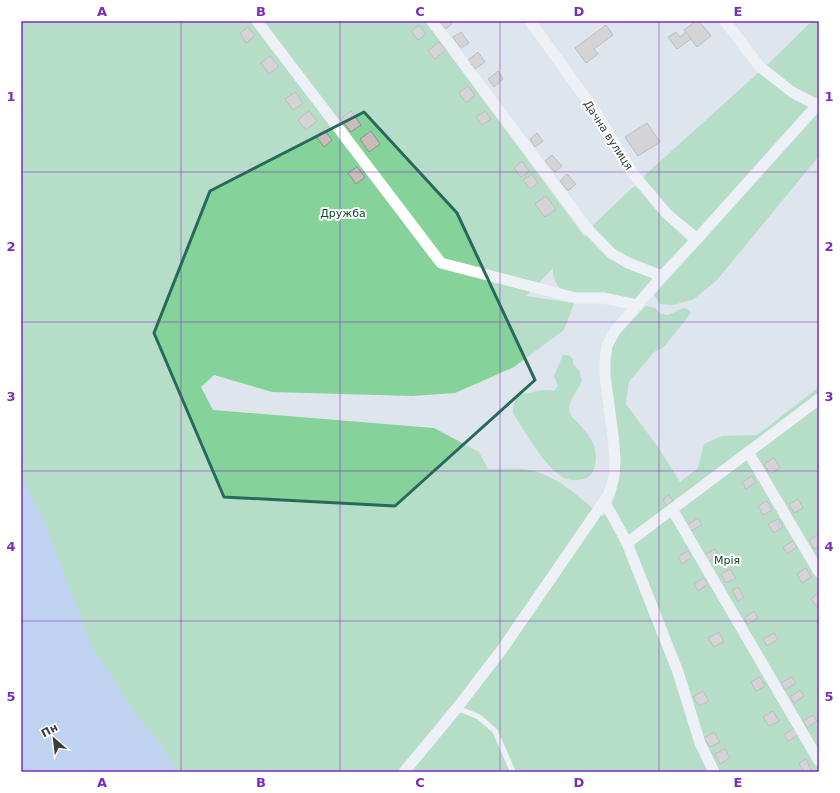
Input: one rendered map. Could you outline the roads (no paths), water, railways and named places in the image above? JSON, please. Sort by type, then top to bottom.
[{"type":"street","points":[[257,21],[441,263],[576,298],[603,298],[637,305]]},
{"type":"street","points":[[432,21],[586,227],[612,253],[628,263],[662,276]]},
{"type":"street","name":"Дачна вулиця","points":[[530,21],[597,114],[634,175],[667,214],[697,239]]},
{"type":"street","points":[[404,772],[503,648],[604,502],[608,494],[614,477],[615,459],[605,376],[605,360],[607,346],[615,331],[662,276],[818,104],[792,92],[760,67],[725,21]]},
{"type":"street","points":[[627,542],[819,398]]},
{"type":"street","points":[[748,452],[819,572]]},
{"type":"street","points":[[604,502],[627,542],[678,672],[700,743],[714,772]]},
{"type":"street","points":[[672,509],[819,761]]},
{"type":"lane","points":[[456,708],[479,717],[495,731],[513,772]]},
{"type":"water","points":[[21,476],[46,525],[92,647],[136,714],[158,740],[180,772],[21,772]]},
{"type":"park label","name":"Дружба","points":[[343,213]]},
{"type":"park label","name":"Мрія","points":[[727,560]]}]
